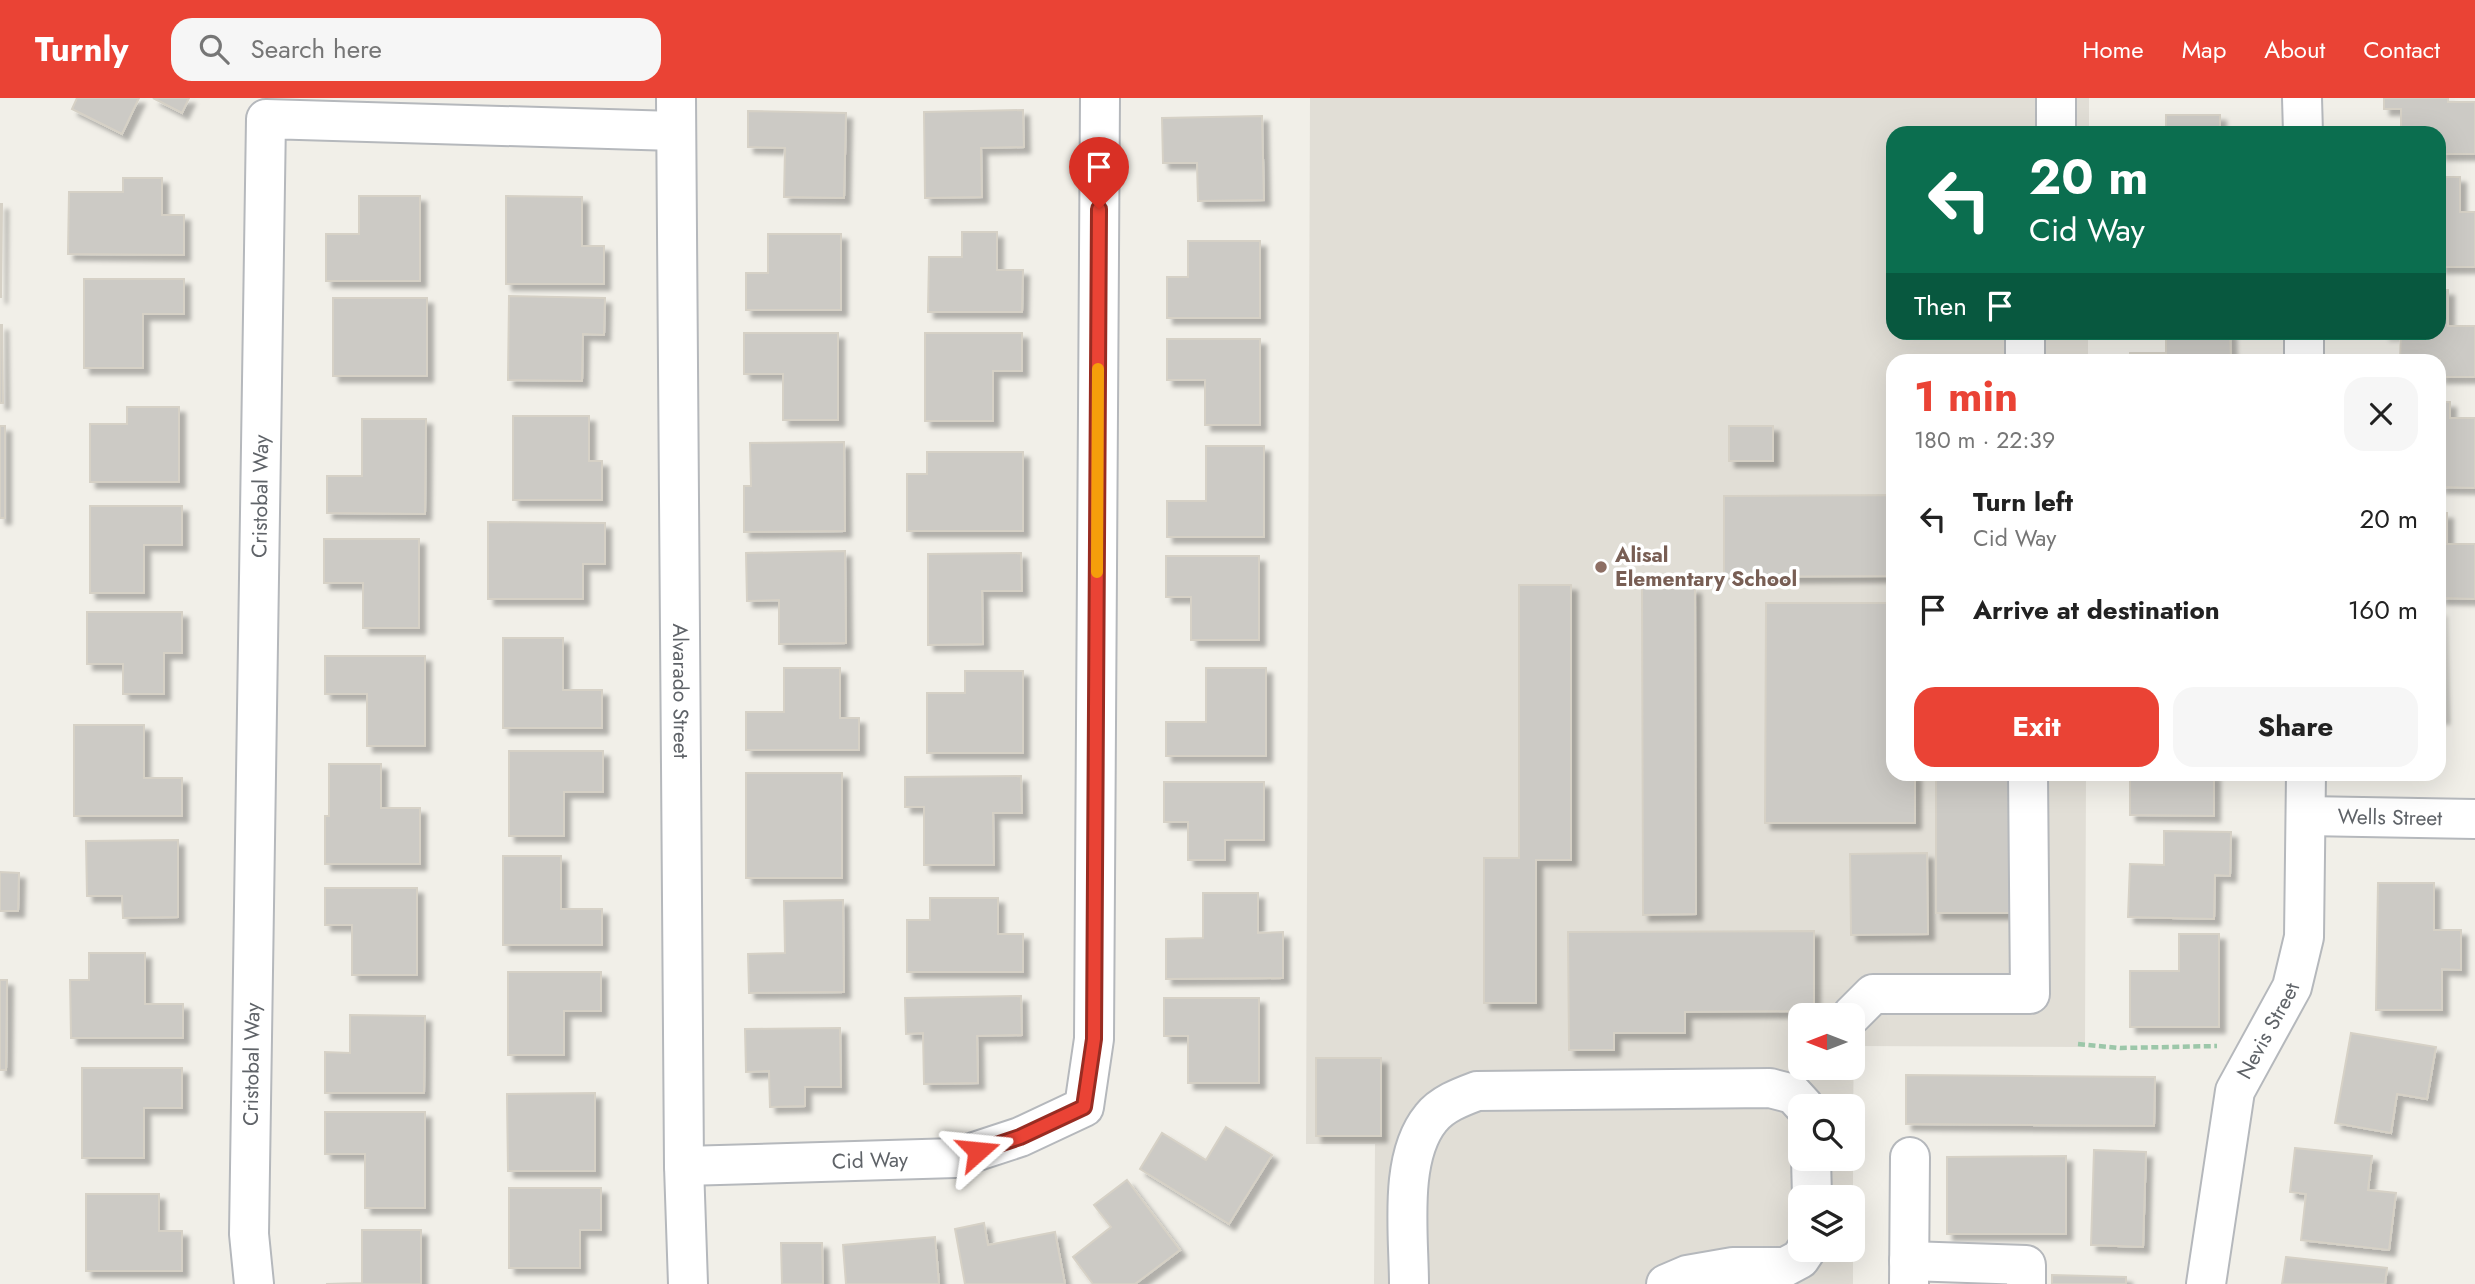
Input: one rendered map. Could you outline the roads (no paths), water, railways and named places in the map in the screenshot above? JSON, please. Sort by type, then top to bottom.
[{"type":"street","name":"Cid Way","points":[[684,1166],[956,1158],[1020,1137],[1084,1107],[1094,1039],[1100,98]]},
{"type":"street","points":[[2056,98],[2056,126]]},
{"type":"street","points":[[2302,98],[2302,126]]},
{"type":"street","name":"Alvarado Street","points":[[676,114],[684,1166],[688,1284]]},
{"type":"street","name":"Cristobal Way","points":[[254,1284],[249,1234],[266,119],[676,114]]},
{"type":"street","points":[[1864,1003],[1873,994],[2030,994],[2028,781]]},
{"type":"street","name":"Nevis Street","points":[[2206,1284],[2235,1090],[2292,987],[2304,937],[2306,781]]},
{"type":"street","name":"Wells Street","points":[[2306,816],[2475,819]]},
{"type":"street","points":[[1409,1284],[1409,1177],[1418,1140],[1431,1117],[1454,1099],[1477,1090],[1803,1089]]},
{"type":"street","points":[[1910,1157],[1909,1273],[2026,1265],[2026,1284]]},
{"type":"street","points":[[1666,1284],[1687,1275],[1733,1267],[1785,1267],[1794,1262]]},
{"type":"place","name":"Alisal Elementary School","points":[[1601,567]]}]
